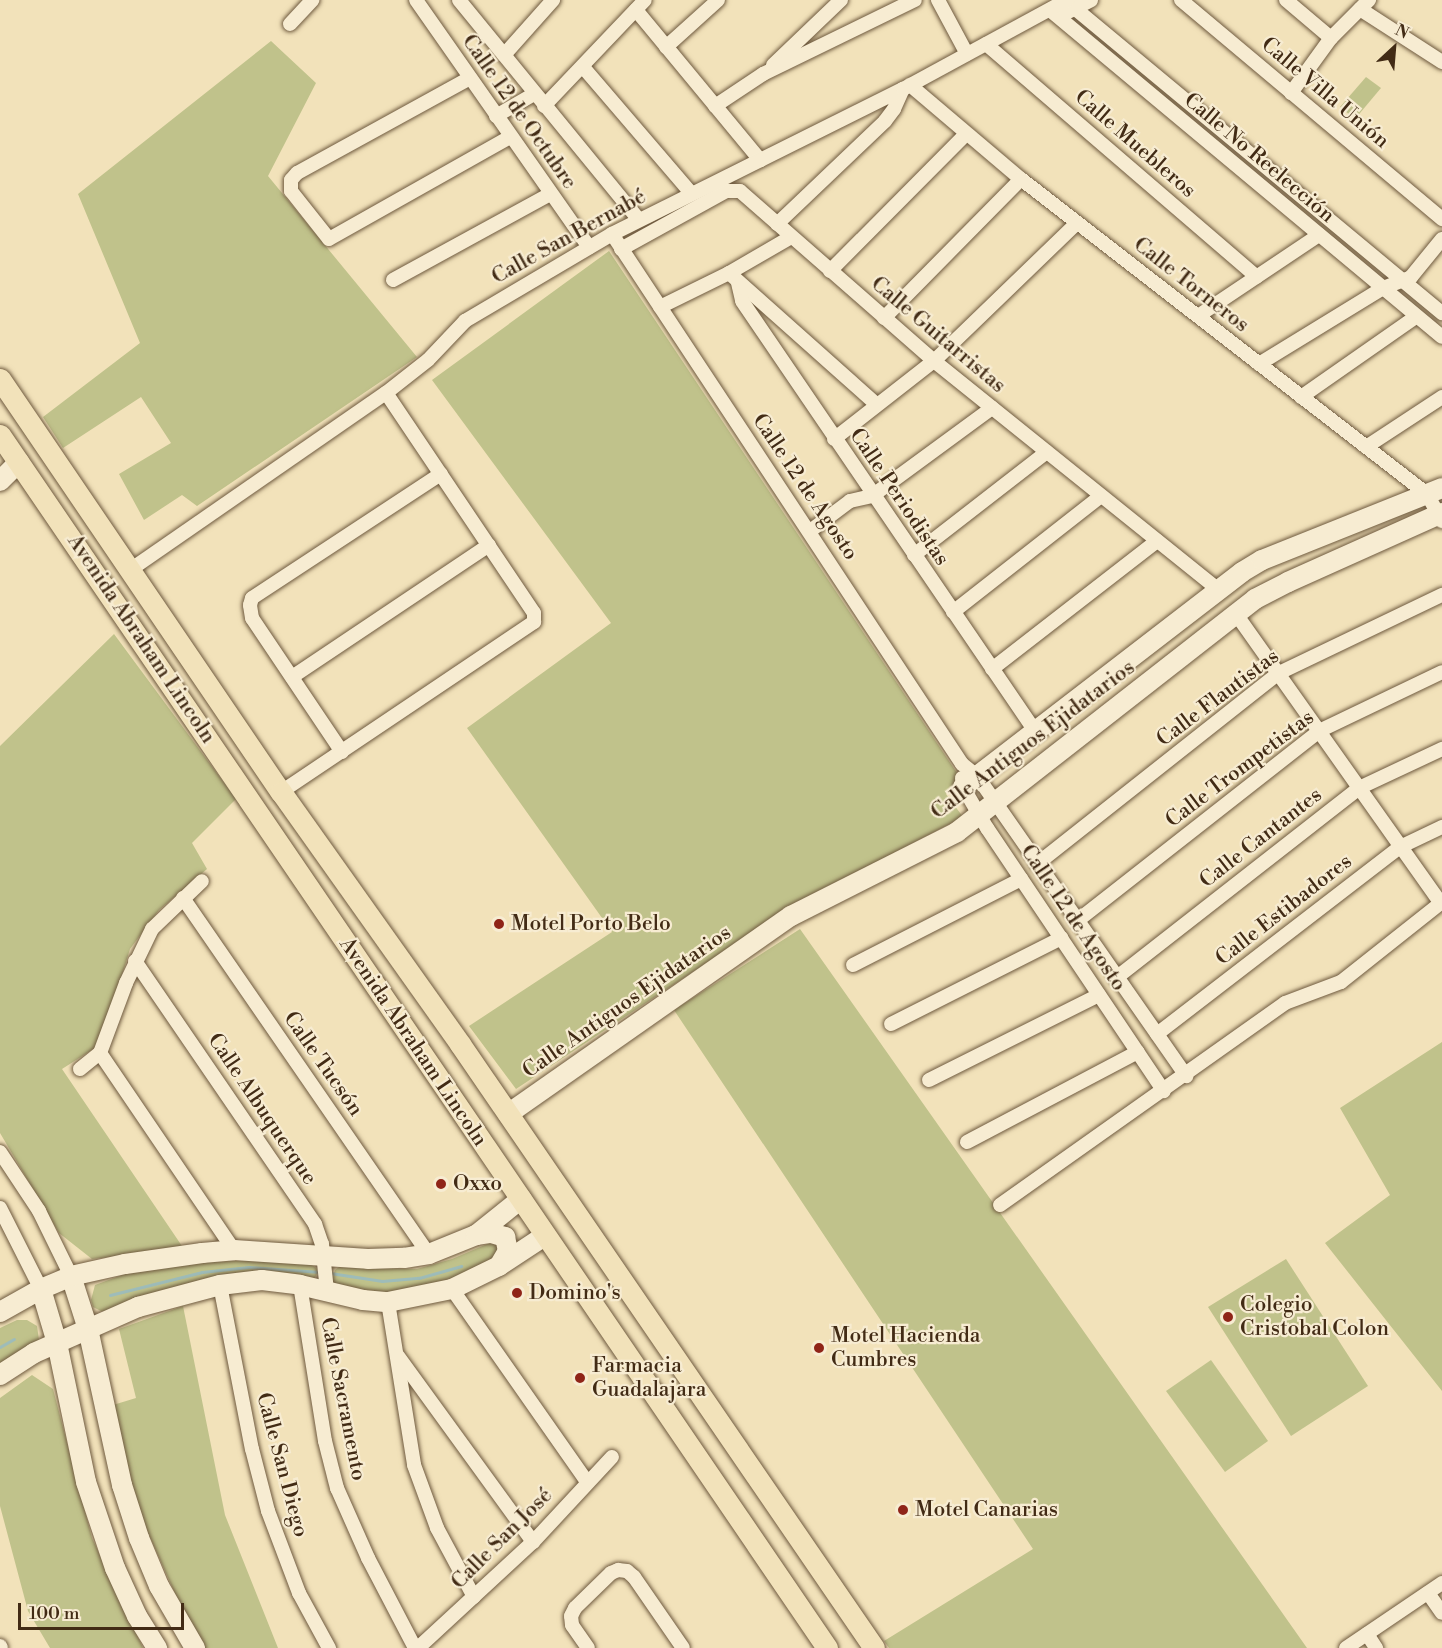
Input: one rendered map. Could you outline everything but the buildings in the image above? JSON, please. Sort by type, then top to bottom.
[{"type":"main road","points":[[0,379],[281,792],[508,1114],[874,1648]]},
{"type":"main road","name":"Avenida Abraham Lincoln","points":[[1,439],[38,488],[827,1648]]},
{"type":"main road","points":[[38,488],[62,469]]},
{"type":"street","points":[[290,24],[312,0]]},
{"type":"street","name":"Calle 12 de Octubre","points":[[416,0],[550,195],[589,247]]},
{"type":"street","points":[[459,0],[639,220]]},
{"type":"street","points":[[504,55],[553,0]]},
{"type":"street","points":[[666,47],[718,0]]},
{"type":"street","points":[[763,74],[841,0]]},
{"type":"street","points":[[715,106],[763,74],[915,0]]},
{"type":"street","points":[[938,0],[967,54]]},
{"type":"street","name":"Calle San Bernabé","points":[[130,570],[386,393],[428,360],[465,321],[589,247],[906,87],[986,44],[1054,13],[1069,3],[1091,0]]},
{"type":"street","name":"Calle Villa Unión","points":[[1180,0],[1442,219]]},
{"type":"street","points":[[1286,0],[1331,38]]},
{"type":"street","name":"Calle No Reelección","points":[[1069,3],[1442,313]]},
{"type":"street","points":[[544,106],[640,5],[666,47],[760,160]]},
{"type":"street","points":[[1291,93],[1331,38],[1364,5],[1442,62]]},
{"type":"street","name":"Calle No Reelección","points":[[1054,13],[1442,337]]},
{"type":"street","name":"Calle Muebleros","points":[[986,44],[1257,277]]},
{"type":"street","points":[[583,67],[692,194]]},
{"type":"street","points":[[470,78],[294,176],[290,185],[291,191],[330,239],[510,137]]},
{"type":"street","points":[[777,224],[885,121],[906,87]]},
{"type":"street","name":"Calle Torneros","points":[[906,87],[1366,447],[1434,491],[1441,516]]},
{"type":"street","points":[[496,116],[534,94]]},
{"type":"street","points":[[830,272],[966,135]]},
{"type":"street","points":[[884,318],[1021,179]]},
{"type":"street","name":"Calle Guitarristas","points":[[621,249],[733,190],[746,195],[830,272],[934,361],[1218,589]]},
{"type":"street","points":[[393,280],[550,195]]},
{"type":"street","points":[[834,439],[934,361],[1077,223]]},
{"type":"street","name":"Calle 12 de Agosto","points":[[612,234],[810,531],[967,776],[995,803],[1185,1076]]},
{"type":"street","points":[[1198,316],[1319,235]]},
{"type":"street","points":[[660,307],[733,278],[791,237]]},
{"type":"street","points":[[1259,364],[1383,288],[1404,281],[1418,270],[1442,239]]},
{"type":"street","points":[[733,278],[877,405]]},
{"type":"street","name":"Calle Periodistas","points":[[733,278],[742,301],[872,496],[1035,731]]},
{"type":"street","points":[[1301,397],[1417,316]]},
{"type":"street","points":[[281,792],[534,622],[534,613],[386,393]]},
{"type":"street","points":[[1366,447],[1442,397]]},
{"type":"street","points":[[810,531],[850,501],[872,496],[992,408]]},
{"type":"street","points":[[914,555],[1047,452]]},
{"type":"street","points":[[0,481],[20,462]]},
{"type":"street","points":[[342,752],[252,618],[250,605],[252,598],[441,474]]},
{"type":"street","name":"Calle Antiguos Ejidatarios","points":[[967,776],[1035,731],[1218,589],[1262,560],[1434,491]]},
{"type":"street","points":[[953,612],[1101,496]]},
{"type":"street","name":"Calle Antiguos Ejidatarios","points":[[508,1114],[791,916],[957,832],[1236,614],[1271,590],[1441,516]]},
{"type":"street","points":[[992,669],[1157,541]]},
{"type":"street","points":[[292,677],[489,545]]},
{"type":"street","name":"Calle Flautistas","points":[[1037,864],[1279,673],[1442,595]]},
{"type":"street","points":[[1000,1205],[1292,999],[1325,990],[1341,982],[1441,902],[1236,614]]},
{"type":"street","name":"Calle Trompetistas","points":[[1077,921],[1319,731],[1442,672]]},
{"type":"street","name":"Calle Cantantes","points":[[1116,978],[1359,788],[1442,749]]},
{"type":"street","name":"Calle 12 de Agosto","points":[[967,776],[980,816],[1164,1091]]},
{"type":"street","name":"Calle Estibadores","points":[[1156,1034],[1400,847],[1442,827]]},
{"type":"street","points":[[854,965],[1021,879]]},
{"type":"street","points":[[80,1070],[100,1053],[135,961],[152,929],[202,881]]},
{"type":"street","name":"Calle Tucsón","points":[[183,898],[429,1254]]},
{"type":"street","points":[[891,1024],[1061,938]]},
{"type":"street","name":"Calle Albuquerque","points":[[135,961],[315,1224],[324,1255],[327,1291]]},
{"type":"street","points":[[929,1080],[1100,994]]},
{"type":"street","points":[[967,1142],[1138,1052]]},
{"type":"street","points":[[100,1053],[234,1250]]},
{"type":"street","points":[[0,1152],[39,1211],[71,1276],[88,1329],[122,1485],[139,1538],[159,1586],[195,1648]]},
{"type":"street","points":[[476,1235],[521,1199]]},
{"type":"street","points":[[0,1208],[41,1289],[57,1343],[86,1482],[115,1568],[137,1616],[157,1648]]},
{"type":"street","points":[[0,1312],[41,1289],[71,1276],[125,1264],[234,1250],[368,1259],[404,1258],[429,1254],[476,1235],[491,1233],[505,1238],[508,1251],[499,1266]]},
{"type":"street","points":[[0,1376],[34,1353],[138,1307],[220,1285],[262,1280],[300,1285],[363,1300],[388,1302],[452,1289],[499,1266],[546,1235]]},
{"type":"street","name":"Calle San Diego","points":[[220,1285],[252,1449],[268,1511],[299,1593],[329,1648]]},
{"type":"street","name":"Calle Sacramento","points":[[300,1285],[326,1441],[338,1488],[368,1558],[416,1648]]},
{"type":"street","points":[[452,1289],[588,1482]]},
{"type":"street","points":[[388,1302],[407,1429],[424,1496],[474,1598]]},
{"type":"street","points":[[396,1354],[533,1542]]},
{"type":"street","name":"Calle San José","points":[[416,1648],[474,1598],[533,1542],[612,1457]]},
{"type":"street","points":[[588,1648],[572,1625],[571,1616],[582,1601],[611,1573],[618,1570],[627,1571],[634,1577],[683,1648]]},
{"type":"street","points":[[1346,1648],[1442,1583]]},
{"type":"street","points":[[1428,1593],[1442,1613]]},
{"type":"street","points":[[1366,1634],[1376,1648]]},
{"type":"green space","points":[[271,41],[316,83],[268,176],[417,357],[197,506],[182,495],[144,520],[119,474],[171,443],[141,397],[63,448],[43,417],[140,343],[78,194]]},
{"type":"green space","points":[[1366,77],[1381,88],[1355,119],[1340,107]]},
{"type":"green space","points":[[609,251],[961,779],[946,794],[963,817],[797,903],[516,1089],[469,1026],[612,932],[467,728],[611,623],[432,380]]},
{"type":"green space","points":[[114,634],[236,799],[192,843],[207,869],[159,910],[130,949],[101,1044],[62,1069],[184,1249],[92,1259],[59,1233],[0,1133],[0,746]]},
{"type":"green space","points":[[800,929],[1307,1648],[889,1648],[884,1641],[1033,1549],[674,1010]]},
{"type":"green space","points":[[1442,1042],[1442,1391],[1325,1243],[1390,1195],[1340,1108]]},
{"type":"green space","points":[[492,1242],[499,1245],[498,1260],[461,1279],[402,1295],[335,1287],[332,1280],[335,1270],[339,1267],[417,1269],[452,1259]]},
{"type":"green space","points":[[1286,1259],[1368,1386],[1291,1436],[1208,1307]]},
{"type":"green space","points":[[260,1260],[311,1264],[317,1269],[317,1274],[314,1279],[105,1313],[93,1307],[91,1300],[95,1285],[125,1274],[203,1262]]},
{"type":"green space","points":[[183,1306],[225,1515],[278,1648],[203,1648],[194,1636],[137,1508],[113,1405],[136,1398],[119,1329]]},
{"type":"green space","points":[[17,1320],[27,1320],[37,1326],[39,1340],[0,1369],[0,1328]]},
{"type":"green space","points":[[1211,1360],[1268,1441],[1225,1472],[1166,1391]]},
{"type":"green space","points":[[32,1375],[53,1389],[92,1538],[143,1648],[50,1648],[28,1611],[0,1506],[0,1398]]},
{"type":"waterway","points":[[330,1273],[382,1281],[419,1278],[461,1266]]},
{"type":"waterway","points":[[110,1295],[202,1272],[249,1267],[320,1272]]},
{"type":"waterway","points":[[0,1347],[14,1339]]},
{"type":"place","name":"Motel Porto Belo","points":[[499,924]]},
{"type":"place","name":"Oxxo","points":[[441,1184]]},
{"type":"place","name":"Domino's","points":[[517,1293]]},
{"type":"place","name":"Colegio Cristobal Colon","points":[[1228,1317]]},
{"type":"place","name":"Motel Hacienda Cumbres","points":[[819,1348]]},
{"type":"place","name":"Farmacia Guadalajara","points":[[580,1378]]},
{"type":"place","name":"Motel Canarias","points":[[903,1510]]}]
